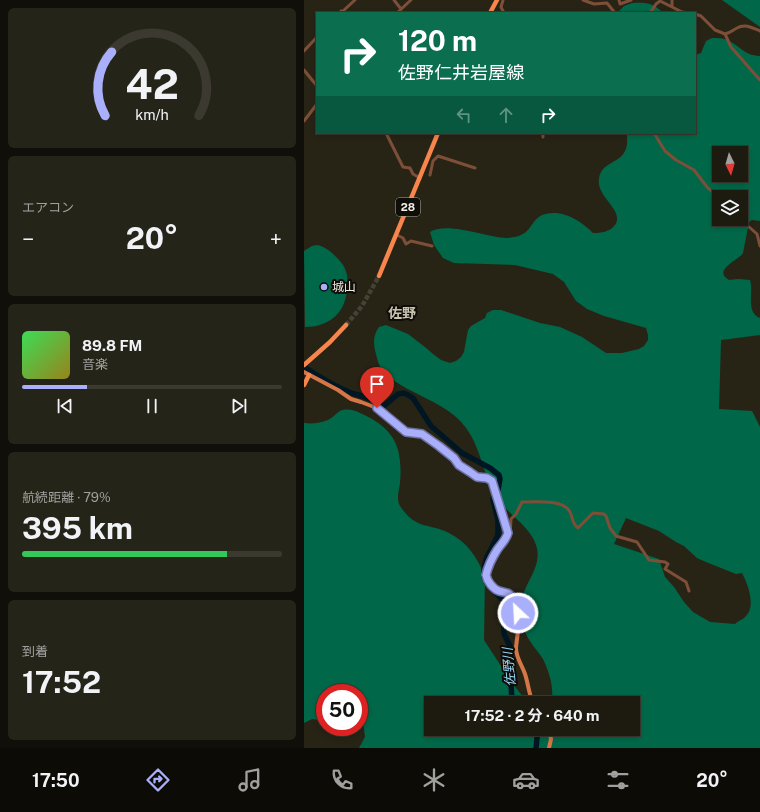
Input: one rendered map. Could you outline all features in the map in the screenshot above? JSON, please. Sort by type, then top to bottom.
[{"type":"highway","points":[[490,12],[496,0]]},
{"type":"highway","name":"28","points":[[379,276],[437,135]]},
{"type":"highway","points":[[304,365],[330,342],[346,325]]},
{"type":"highway","points":[[304,385],[309,375]]},
{"type":"main road","points":[[304,372],[338,390],[351,399],[380,410],[406,432],[422,434],[454,458],[459,465],[477,477],[490,479],[493,483],[508,530],[507,537],[497,550],[488,566],[486,575],[487,580],[493,587],[498,591],[509,594],[516,603],[518,616],[516,650],[518,660],[525,673],[530,690],[530,696]]},
{"type":"main road","points":[[549,748],[550,736]]},
{"type":"street","points":[[340,12],[355,0]]},
{"type":"street","points":[[394,0],[400,11],[411,0]]},
{"type":"street","points":[[503,0],[501,7],[504,12]]},
{"type":"street","points":[[583,0],[594,4],[607,3],[614,12]]},
{"type":"street","points":[[619,0],[620,4],[631,0]]},
{"type":"street","points":[[672,0],[672,6]]},
{"type":"street","points":[[651,12],[658,2],[662,1],[682,12]]},
{"type":"street","points":[[696,14],[702,16],[714,30],[725,34],[738,27],[744,26],[760,31]]},
{"type":"street","points":[[725,34],[731,47],[760,80]]},
{"type":"street","points":[[304,51],[316,38]]},
{"type":"street","points":[[304,70],[316,85]]},
{"type":"street","points":[[304,121],[316,105]]},
{"type":"street","points":[[386,134],[403,167],[410,168],[413,174],[420,178]]},
{"type":"street","points":[[655,134],[665,151],[676,160],[694,170],[712,192]]},
{"type":"street","points":[[430,175],[433,161],[438,156],[475,168]]},
{"type":"street","points":[[747,226],[756,234],[760,246]]},
{"type":"street","points":[[397,235],[403,238],[406,244],[410,241],[432,246]]},
{"type":"street","points":[[507,537],[510,537],[511,519],[516,514],[522,502],[552,502],[559,504],[568,509],[574,525],[578,528],[593,513],[604,514],[610,528],[616,536],[637,542],[649,560],[665,562],[668,564],[665,569],[686,582],[689,591]]},
{"type":"green space","points":[[722,0],[760,0],[760,27]]},
{"type":"green space","points":[[632,3],[649,4],[653,5],[662,12],[618,12],[624,6]]},
{"type":"green space","points":[[712,38],[719,38],[729,41],[747,53],[760,56],[760,221],[752,220],[749,222],[743,253],[728,265],[723,273],[729,280],[750,280],[751,307],[755,315],[760,318],[760,335],[721,340],[719,409],[752,411],[760,427],[760,748],[359,748],[365,736],[368,736],[368,684],[316,684],[316,720],[312,719],[304,723],[304,423],[325,421],[340,411],[348,410],[355,411],[372,419],[381,425],[394,440],[400,459],[401,470],[398,499],[402,509],[413,520],[449,533],[461,541],[471,551],[479,563],[485,577],[484,640],[512,683],[522,696],[424,696],[424,736],[640,736],[640,696],[552,696],[551,681],[547,669],[543,659],[526,634],[521,615],[522,599],[536,566],[538,553],[530,533],[499,501],[493,492],[474,441],[462,423],[444,408],[402,386],[384,372],[378,361],[374,341],[379,327],[386,325],[408,334],[441,360],[450,363],[456,361],[464,352],[468,330],[471,326],[485,318],[487,313],[493,310],[501,310],[540,323],[560,327],[582,337],[606,353],[622,353],[639,349],[644,346],[648,340],[646,328],[604,316],[587,309],[576,301],[564,282],[553,274],[515,265],[454,263],[443,258],[434,245],[430,232],[437,229],[446,228],[467,230],[498,237],[511,238],[519,236],[525,232],[534,221],[542,215],[548,213],[566,215],[585,226],[593,233],[608,231],[611,229],[615,225],[617,219],[614,209],[599,186],[600,173],[603,169],[619,158],[625,151],[627,147],[627,134],[696,134],[696,55],[701,53],[706,41]],"holes":[[[626,518],[659,531],[684,546],[697,558],[736,574],[742,573],[747,583],[751,601],[749,612],[745,617],[735,624],[710,622],[693,612],[684,602],[665,577],[659,559],[614,544]]]},
{"type":"green space","points":[[317,245],[330,251],[343,265],[348,282],[346,298],[343,306],[334,318],[321,325],[305,327],[304,251]]},
{"type":"waterway","name":"佐野川","points":[[304,367],[337,387],[371,399],[384,406],[398,394],[404,393],[408,395],[413,398],[431,426],[462,453],[490,468],[499,475],[500,479],[498,490],[494,494],[493,500],[498,520],[498,535],[486,559],[484,577],[486,582],[503,601],[504,634],[510,646],[511,660],[509,670],[512,696]]},
{"type":"waterway","name":"佐野川","points":[[536,748],[537,736]]},
{"type":"tunnel","points":[[346,325],[362,306],[379,276]]},
{"type":"place","name":"城山","points":[[324,287]]},
{"type":"district","name":"佐野","points":[[402,313]]},
{"type":"route","points":[[377,408],[406,432],[416,432],[428,437],[454,458],[459,465],[477,477],[487,478],[492,481],[508,533],[488,566],[486,575],[487,580],[498,591],[505,592],[512,597],[516,603],[518,613]]}]
